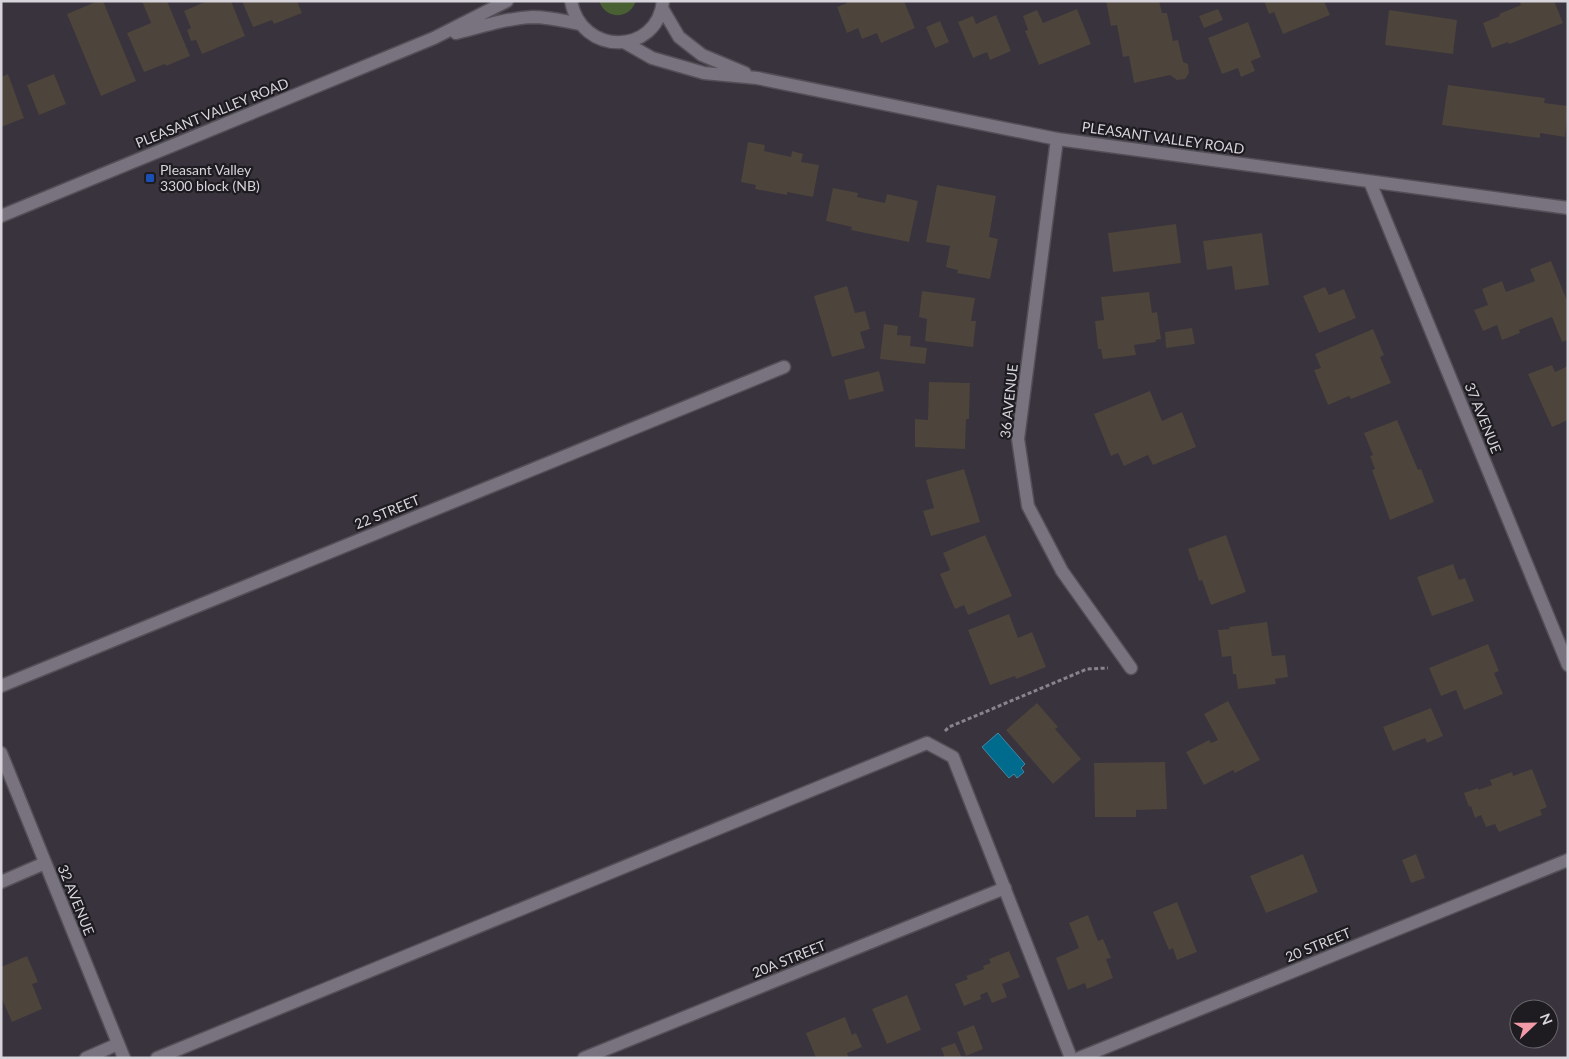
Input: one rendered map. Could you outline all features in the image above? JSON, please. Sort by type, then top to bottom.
[{"type":"street","name":"PLEASANT VALLEY ROAD","points":[[1,216],[434,38],[507,1]]},
{"type":"street","points":[[571,1],[573,12],[588,33],[599,40],[612,42],[624,42],[637,38],[648,31],[657,20],[662,5]]},
{"type":"street","name":"PLEASANT VALLEY ROAD","points":[[662,5],[679,38],[702,55],[757,78]]},
{"type":"street","name":"PLEASANT VALLEY ROAD","points":[[434,38],[506,21],[532,18],[580,24]]},
{"type":"street","name":"PLEASANT VALLEY ROAD","points":[[624,42],[652,58],[704,73],[757,78],[1056,139],[1568,208]]},
{"type":"street","name":"36 AVENUE","points":[[1056,139],[1018,439],[1028,506],[1062,571],[1131,668]]},
{"type":"street","name":"37 AVENUE","points":[[1370,182],[1568,665]]},
{"type":"street","name":"22 STREET","points":[[1,686],[784,367]]},
{"type":"street","points":[[157,1058],[928,743],[952,757],[1071,1058]]},
{"type":"street","name":"32 AVENUE","points":[[1,754],[124,1058]]},
{"type":"street","name":"20 STREET","points":[[1080,1058],[1568,860]]},
{"type":"street","points":[[1,882],[45,863]]},
{"type":"street","name":"20A STREET","points":[[584,1058],[1005,888]]},
{"type":"street","points":[[86,1058],[118,1044]]},
{"type":"path","points":[[928,743],[950,727],[1087,669],[1131,668]]},
{"type":"green space","points":[[599,1],[636,1],[628,12],[618,15],[607,12]]},
{"type":"water","points":[[998,733],[1025,764],[1021,768],[1024,772],[1017,778],[1014,774],[1009,778],[982,747]]},
{"type":"building","points":[[98,1],[103,1],[136,81],[101,96],[67,14]]},
{"type":"building","points":[[142,1],[167,1],[190,56],[166,66],[165,64],[144,72],[127,33],[151,23]]},
{"type":"building","points":[[207,1],[231,1],[245,36],[202,54],[196,40],[191,41],[187,30],[191,28],[184,11]]},
{"type":"building","points":[[242,1],[297,1],[302,13],[274,24],[272,20],[253,27]]},
{"type":"building","points":[[846,1],[904,1],[915,28],[881,43],[877,33],[862,39],[858,28],[847,33],[837,7],[847,3]]},
{"type":"building","points":[[1106,1],[1159,1],[1162,13],[1167,13],[1173,41],[1178,40],[1183,62],[1188,64],[1189,73],[1185,79],[1177,80],[1170,75],[1134,83],[1129,56],[1123,57],[1117,25],[1111,26]]},
{"type":"building","points":[[1264,1],[1324,1],[1330,15],[1283,34],[1274,12],[1269,14]]},
{"type":"building","points":[[1519,1],[1554,1],[1563,23],[1509,44],[1508,42],[1492,48],[1483,23],[1521,5]]},
{"type":"building","points":[[1077,9],[1091,44],[1039,65],[1025,31],[1028,30],[1023,16],[1037,10],[1043,23]]},
{"type":"building","points":[[1218,9],[1223,20],[1204,28],[1199,16]]},
{"type":"building","points":[[1389,10],[1457,20],[1453,54],[1385,45]]},
{"type":"building","points":[[996,15],[1011,51],[990,60],[987,52],[973,58],[958,22],[973,16],[976,24]]},
{"type":"building","points":[[940,21],[949,42],[935,48],[926,27]]},
{"type":"building","points":[[1248,22],[1261,57],[1251,61],[1255,71],[1241,77],[1238,68],[1222,74],[1208,38]]},
{"type":"building","points":[[8,74],[24,118],[1,127],[1,77]]},
{"type":"building","points":[[54,74],[66,104],[39,115],[27,85]]},
{"type":"building","points":[[1448,85],[1545,98],[1544,103],[1568,106],[1565,137],[1540,133],[1540,138],[1442,125]]},
{"type":"building","points":[[748,142],[765,145],[764,151],[791,157],[792,151],[803,154],[801,162],[819,165],[813,197],[787,192],[787,195],[755,189],[756,185],[741,182]]},
{"type":"building","points":[[937,185],[996,196],[989,237],[998,239],[990,279],[957,273],[958,270],[946,267],[950,246],[926,242]]},
{"type":"building","points":[[833,188],[858,193],[857,197],[885,203],[887,194],[918,201],[909,242],[851,230],[852,227],[826,221]]},
{"type":"building","points":[[1176,224],[1181,263],[1113,272],[1108,233]]},
{"type":"building","points":[[1262,233],[1269,285],[1235,290],[1232,266],[1207,270],[1203,241]]},
{"type":"building","points":[[1551,261],[1568,303],[1568,340],[1562,342],[1552,317],[1519,330],[1520,333],[1502,340],[1497,325],[1483,331],[1474,310],[1488,305],[1482,289],[1502,281],[1506,292],[1535,281],[1530,269]]},
{"type":"building","points":[[847,286],[855,313],[865,311],[870,329],[860,332],[865,348],[832,357],[814,296]]},
{"type":"building","points":[[1325,287],[1329,295],[1344,289],[1356,318],[1319,333],[1303,296]]},
{"type":"building","points":[[922,291],[975,298],[971,321],[976,321],[973,347],[925,341],[927,319],[919,317]]},
{"type":"building","points":[[1149,292],[1152,313],[1157,312],[1161,339],[1155,340],[1156,342],[1134,345],[1136,355],[1103,359],[1101,349],[1098,349],[1095,321],[1104,320],[1101,297]]},
{"type":"building","points":[[884,324],[898,326],[897,335],[911,336],[910,346],[927,348],[925,364],[880,359]]},
{"type":"building","points":[[1192,328],[1195,344],[1166,348],[1165,332]]},
{"type":"building","points":[[1373,329],[1384,355],[1380,357],[1391,383],[1351,399],[1349,396],[1328,405],[1314,370],[1321,368],[1315,354]]},
{"type":"building","points":[[1552,365],[1555,372],[1568,366],[1568,420],[1552,427],[1528,374]]},
{"type":"building","points":[[879,371],[884,391],[849,400],[844,380]]},
{"type":"building","points":[[929,382],[970,383],[969,419],[966,419],[965,449],[915,447],[915,419],[928,420]]},
{"type":"building","points":[[1150,391],[1162,421],[1182,412],[1196,447],[1153,465],[1148,455],[1124,466],[1118,453],[1111,456],[1094,414]]},
{"type":"building","points":[[1397,420],[1418,470],[1421,469],[1434,502],[1390,520],[1372,470],[1375,469],[1370,456],[1373,455],[1364,433]]},
{"type":"building","points":[[964,469],[980,522],[931,536],[923,511],[934,508],[926,480]]},
{"type":"building","points":[[985,535],[1012,596],[968,615],[964,605],[955,609],[940,574],[950,570],[943,553]]},
{"type":"building","points":[[1226,535],[1246,592],[1211,605],[1202,580],[1199,581],[1188,549]]},
{"type":"building","points":[[1453,564],[1459,580],[1465,578],[1474,601],[1432,616],[1417,577]]},
{"type":"building","points":[[1009,614],[1018,638],[1032,632],[1046,667],[1016,679],[1015,676],[990,685],[968,630]]},
{"type":"building","points":[[1267,622],[1272,656],[1285,655],[1288,677],[1275,679],[1276,684],[1238,689],[1236,674],[1233,674],[1231,656],[1222,657],[1218,630]]},
{"type":"building","points":[[1488,644],[1499,671],[1494,673],[1503,694],[1464,710],[1456,690],[1441,696],[1429,668]]},
{"type":"building","points":[[1228,701],[1260,760],[1235,773],[1233,770],[1204,785],[1186,752],[1209,740],[1211,743],[1218,740],[1204,714]]},
{"type":"building","points":[[1037,703],[1058,727],[1055,729],[1081,759],[1053,784],[1006,730]]},
{"type":"building","points":[[1431,708],[1443,736],[1427,743],[1425,738],[1393,751],[1383,727]]},
{"type":"building","points":[[1165,762],[1167,809],[1136,810],[1136,817],[1095,817],[1094,763]]},
{"type":"building","points":[[1532,769],[1547,807],[1540,810],[1542,815],[1499,832],[1495,824],[1486,827],[1481,815],[1475,818],[1464,793],[1492,785],[1490,780],[1512,772],[1513,776]]},
{"type":"building","points":[[1303,854],[1318,892],[1266,913],[1250,876]]},
{"type":"building","points":[[1416,854],[1425,878],[1411,883],[1402,860]]},
{"type":"building","points":[[1177,902],[1197,952],[1177,960],[1173,948],[1169,950],[1153,912]]},
{"type":"building","points":[[1088,915],[1098,941],[1103,939],[1111,958],[1106,959],[1113,978],[1087,989],[1085,983],[1068,990],[1056,958],[1079,948],[1069,923]]},
{"type":"building","points":[[1009,951],[1020,977],[1002,984],[1007,997],[992,1003],[987,992],[980,995],[981,999],[964,1006],[955,984],[968,979],[966,976],[984,969],[983,966],[991,963],[989,959]]},
{"type":"building","points":[[27,956],[38,982],[32,984],[42,1009],[12,1022],[1,997],[1,967]]},
{"type":"building","points":[[907,995],[921,1030],[887,1044],[872,1009]]},
{"type":"building","points":[[845,1017],[852,1035],[856,1033],[862,1047],[847,1053],[849,1058],[816,1058],[806,1033]]},
{"type":"building","points":[[974,1025],[983,1049],[966,1056],[957,1032]]},
{"type":"building","points":[[955,1043],[962,1058],[945,1058],[941,1048]]},
{"type":"place","name":"Pleasant Valley 3300 block (NB)","points":[[150,178]]}]
